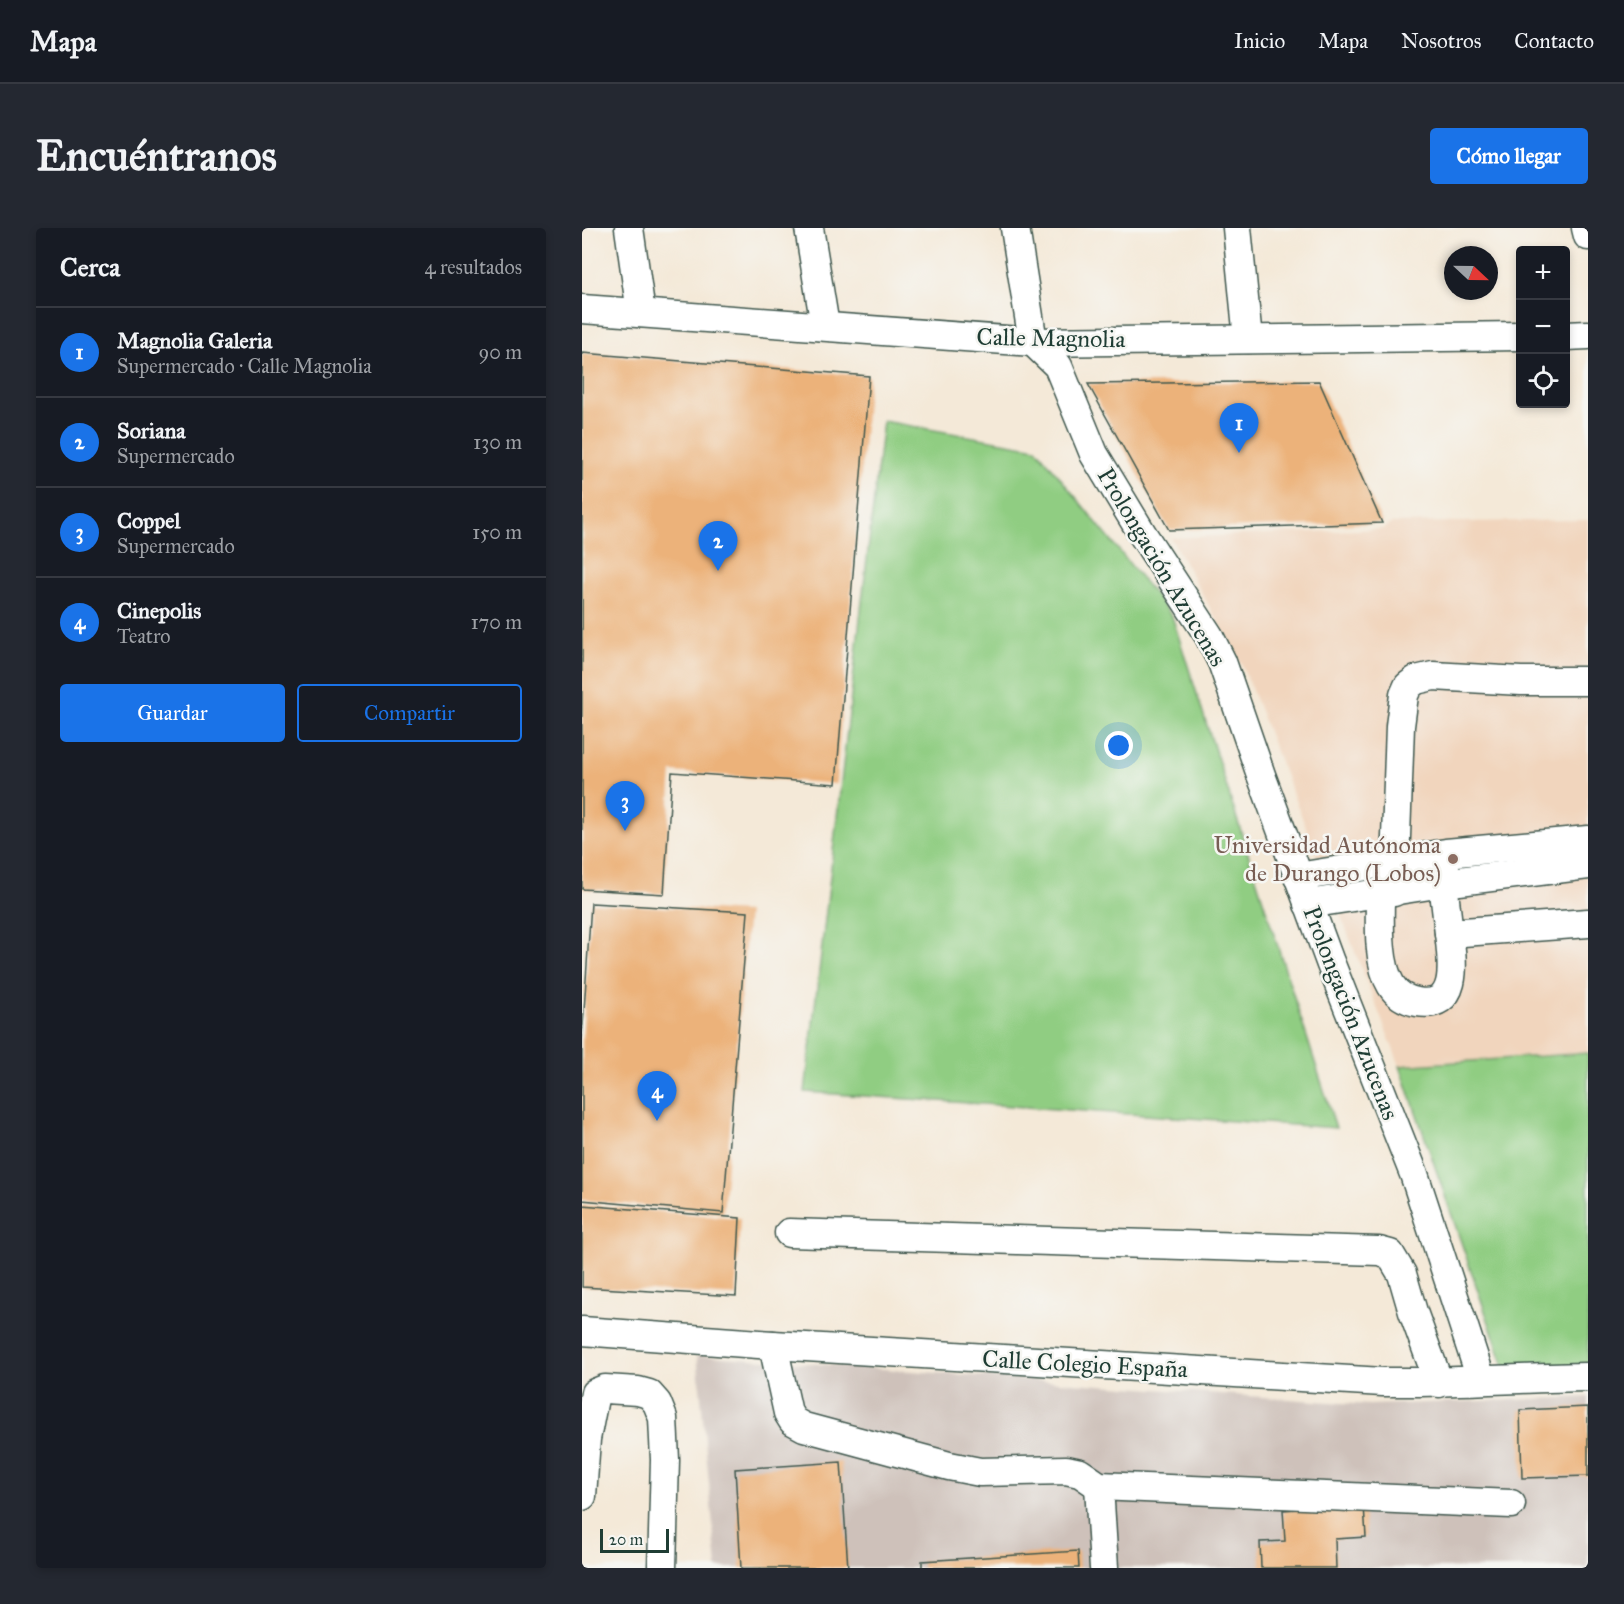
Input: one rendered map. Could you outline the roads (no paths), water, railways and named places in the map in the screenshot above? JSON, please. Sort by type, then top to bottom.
[{"type":"street","points":[[629,228],[641,313]]},
{"type":"street","points":[[810,228],[825,326]]},
{"type":"street","points":[[1015,228],[1033,342]]},
{"type":"street","points":[[1237,228],[1248,339]]},
{"type":"street","points":[[1586,228],[1588,236]]},
{"type":"street","name":"Calle Magnolia","points":[[582,309],[1033,342],[1516,336]]},
{"type":"street","points":[[1570,336],[1588,336]]},
{"type":"street","name":"Prolongación Azucenas","points":[[1033,342],[1058,366],[1094,454],[1143,535],[1209,636],[1222,662],[1308,904],[1414,1174],[1481,1379]]},
{"type":"street","points":[[1446,853],[1443,883],[1452,976],[1441,998],[1432,1002],[1419,1002],[1403,998],[1396,992],[1386,975],[1381,947],[1387,893],[1394,862],[1400,726],[1404,695],[1408,686],[1416,680],[1433,676],[1521,681],[1588,681]]},
{"type":"street","points":[[1299,877],[1446,853],[1506,862]]},
{"type":"street","points":[[1308,904],[1443,883],[1506,862],[1579,853]]},
{"type":"street","points":[[1449,933],[1588,923]]},
{"type":"street","points":[[789,1233],[1379,1251],[1390,1254],[1402,1274],[1439,1383]]},
{"type":"street","name":"Calle Colegio España","points":[[582,1330],[773,1345],[1383,1382],[1439,1383],[1481,1379],[1588,1377]]},
{"type":"street","points":[[773,1345],[788,1413],[793,1420],[804,1427],[949,1466],[980,1472],[1066,1470],[1080,1473],[1099,1486],[1511,1504]]},
{"type":"street","points":[[582,1496],[586,1439],[595,1394],[605,1389],[649,1394],[657,1403],[663,1418],[665,1460],[662,1568]]},
{"type":"street","points":[[1099,1486],[1104,1568]]},
{"type":"place","name":"Magnolia Galeria","points":[[1239,453]]},
{"type":"place","name":"Soriana","points":[[718,571]]},
{"type":"place","name":"Coppel","points":[[625,831]]},
{"type":"place","name":"Universidad Autónoma de Durango (Lobos)","points":[[1453,859]]},
{"type":"place","name":"Cinepolis","points":[[657,1121]]}]
